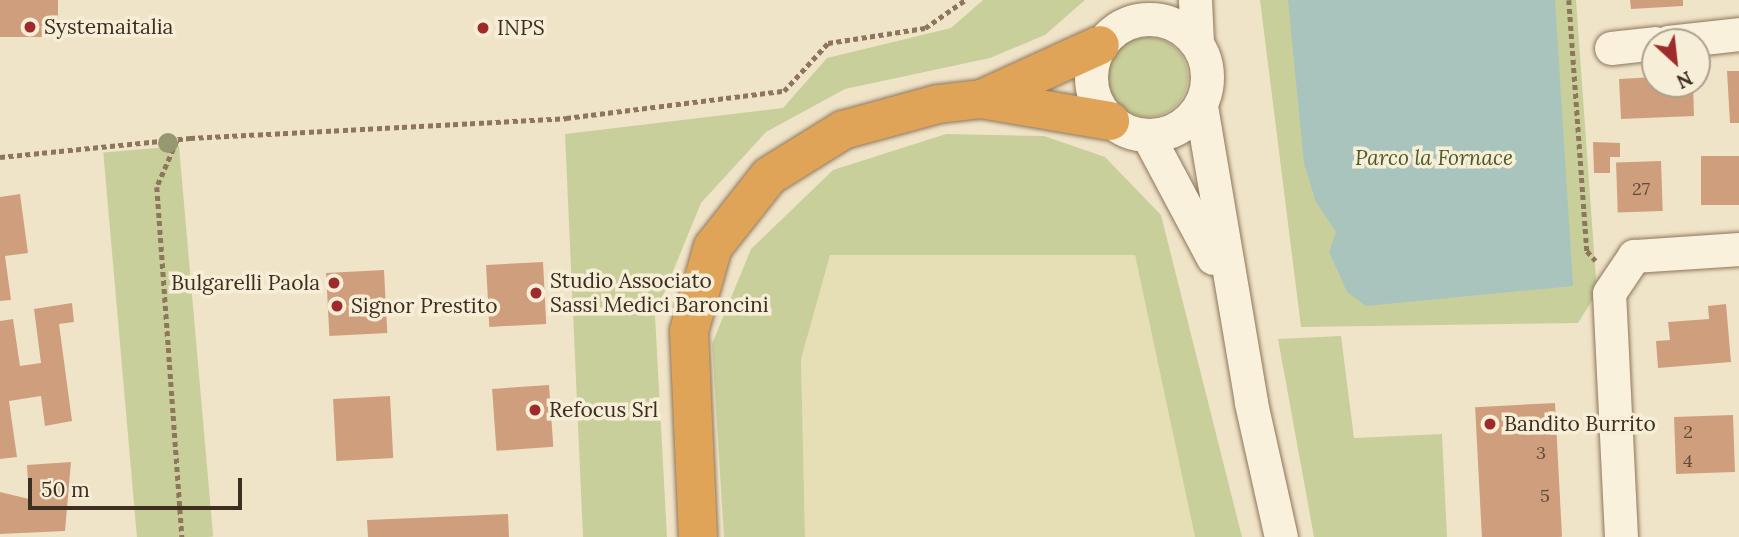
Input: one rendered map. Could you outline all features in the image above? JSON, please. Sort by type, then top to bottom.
[{"type":"highway","points":[[698,537],[687,376],[692,321],[713,247],[769,176],[807,149],[897,113],[981,99],[1121,23]]},
{"type":"highway","points":[[981,99],[1110,121]]},
{"type":"street","points":[[1195,0],[1197,43],[1208,79],[1201,106],[1235,304],[1281,537]]},
{"type":"street","points":[[1197,43],[1161,20],[1121,23],[1092,93],[1110,121],[1147,136],[1185,124],[1201,106]]},
{"type":"street","points":[[1711,37],[1739,34]]},
{"type":"street","points":[[1611,48],[1641,45]]},
{"type":"street","points":[[1147,136],[1235,304]]},
{"type":"street","points":[[1621,537],[1609,293],[1634,256],[1739,249]]},
{"type":"path","points":[[0,157],[177,140],[566,117],[783,91],[828,43],[925,28],[965,0]]},
{"type":"path","points":[[177,140],[157,187],[182,537]]},
{"type":"shaded area","points":[[829,255],[1135,255],[1195,537],[805,537],[801,359]]},
{"type":"green space","points":[[983,0],[1085,0],[1045,35],[990,58],[845,89],[766,132],[701,203],[655,315],[667,537],[583,537],[565,134],[783,108],[827,58],[951,28]]},
{"type":"green space","name":"Parco la Fornace","points":[[1260,0],[1576,0],[1597,293],[1578,323],[1301,327]]},
{"type":"green space","points":[[1140,37],[1156,37],[1170,44],[1181,55],[1188,69],[1185,92],[1170,110],[1156,117],[1140,117],[1126,110],[1115,99],[1108,85],[1108,69],[1115,55],[1126,44]]},
{"type":"green space","points":[[946,134],[1044,136],[1105,157],[1161,215],[1242,537],[1195,537],[1135,255],[830,255],[801,359],[805,537],[724,537],[712,344],[751,249],[833,170]]},
{"type":"green space","points":[[179,146],[213,537],[137,537],[103,153]]},
{"type":"green space","points":[[1341,336],[1354,438],[1442,434],[1447,537],[1314,537],[1278,339]]},
{"type":"water","name":"Parco la Fornace","points":[[1288,0],[1555,0],[1573,286],[1366,306],[1347,292],[1329,252],[1336,232],[1316,202],[1304,164]]},
{"type":"building","points":[[0,0],[58,0],[58,37],[0,37]]},
{"type":"building","points":[[1630,0],[1683,0],[1683,6],[1631,9]]},
{"type":"building","points":[[1727,71],[1739,71],[1739,123],[1730,123]]},
{"type":"building","points":[[1641,78],[1641,98],[1693,98],[1694,116],[1621,119],[1619,79]]},
{"type":"building","points":[[1593,142],[1620,143],[1620,157],[1610,157],[1610,173],[1594,173]]},
{"type":"building","points":[[1701,156],[1739,156],[1739,205],[1701,205]]},
{"type":"building","points":[[1661,161],[1663,211],[1618,213],[1616,163]]},
{"type":"building","points":[[20,194],[28,253],[5,256],[11,300],[0,301],[0,197]]},
{"type":"building","points":[[543,262],[546,324],[489,327],[486,265]]},
{"type":"building","points":[[384,270],[387,333],[329,336],[326,273]]},
{"type":"building","points":[[72,303],[74,322],[59,324],[72,421],[45,426],[41,396],[9,401],[17,457],[0,459],[0,321],[13,319],[20,366],[41,363],[34,309]]},
{"type":"building","points":[[1726,304],[1731,362],[1658,368],[1656,341],[1670,340],[1668,322],[1709,319],[1708,306]]},
{"type":"building","points":[[549,385],[553,447],[496,451],[492,389]]},
{"type":"building","points":[[390,396],[393,458],[336,461],[333,399]]},
{"type":"building","points":[[1555,403],[1562,537],[1482,537],[1475,407]]},
{"type":"building","points":[[1733,415],[1735,472],[1676,474],[1674,417]]},
{"type":"building","points":[[71,462],[65,531],[0,534],[0,492],[29,499],[27,465]]},
{"type":"building","points":[[508,514],[509,537],[368,537],[367,520]]},
{"type":"place","name":"Systemaitalia","points":[[30,27]]},
{"type":"place","name":"INPS","points":[[483,28]]},
{"type":"place","name":"Bulgarelli Paola","points":[[334,283]]},
{"type":"place","name":"Studio Associato Sassi Medici Baroncini","points":[[536,293]]},
{"type":"place","name":"Signor Prestito","points":[[337,306]]},
{"type":"place","name":"Refocus Srl","points":[[535,410]]},
{"type":"place","name":"Bandito Burrito","points":[[1490,424]]}]
